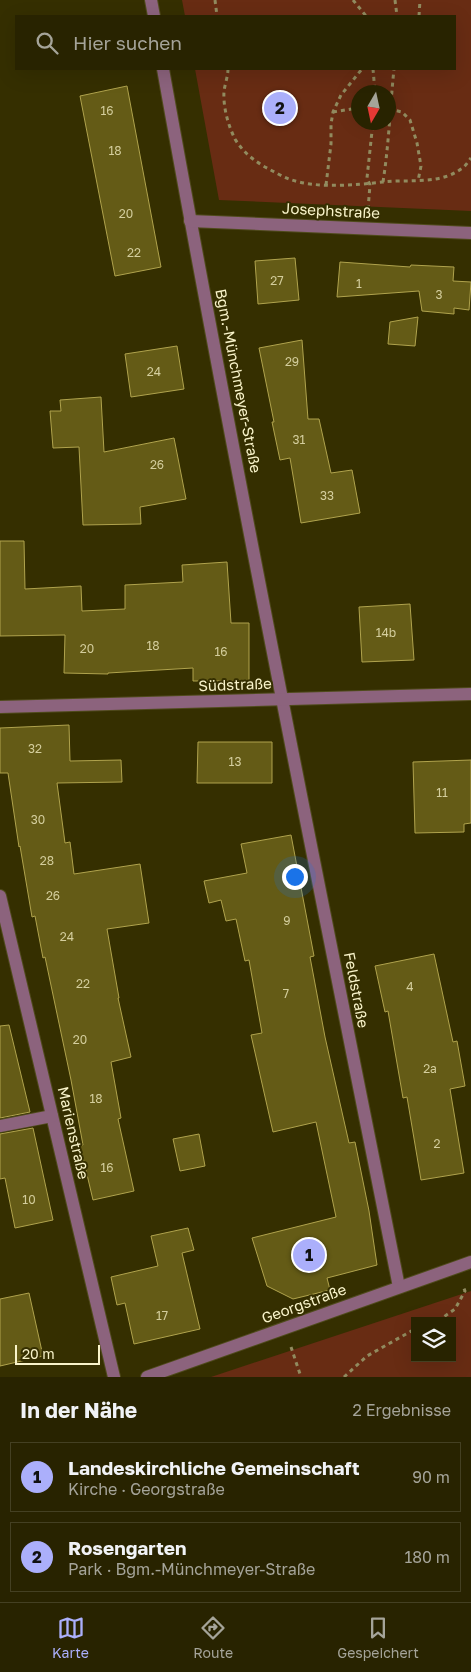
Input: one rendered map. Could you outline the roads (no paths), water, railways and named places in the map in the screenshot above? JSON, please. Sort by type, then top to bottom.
[{"type":"street","points":[[151,0],[154,15]]},
{"type":"street","name":"Bgm.-Münchmeyer-Straße","points":[[164,70],[190,220],[282,700]]},
{"type":"street","name":"Josephstraße","points":[[190,220],[471,233]]},
{"type":"street","name":"Südstraße","points":[[0,707],[471,694]]},
{"type":"street","name":"Feldstraße","points":[[282,700],[399,1287]]},
{"type":"street","name":"Marienstraße","points":[[0,896],[114,1377]]},
{"type":"street","points":[[0,1126],[52,1116]]},
{"type":"street","name":"Georgstraße","points":[[147,1377],[471,1262]]},
{"type":"place","name":"Rosengarten","points":[[280,108]]},
{"type":"place","name":"Landeskirchliche Gemeinschaft","points":[[309,1255]]}]
